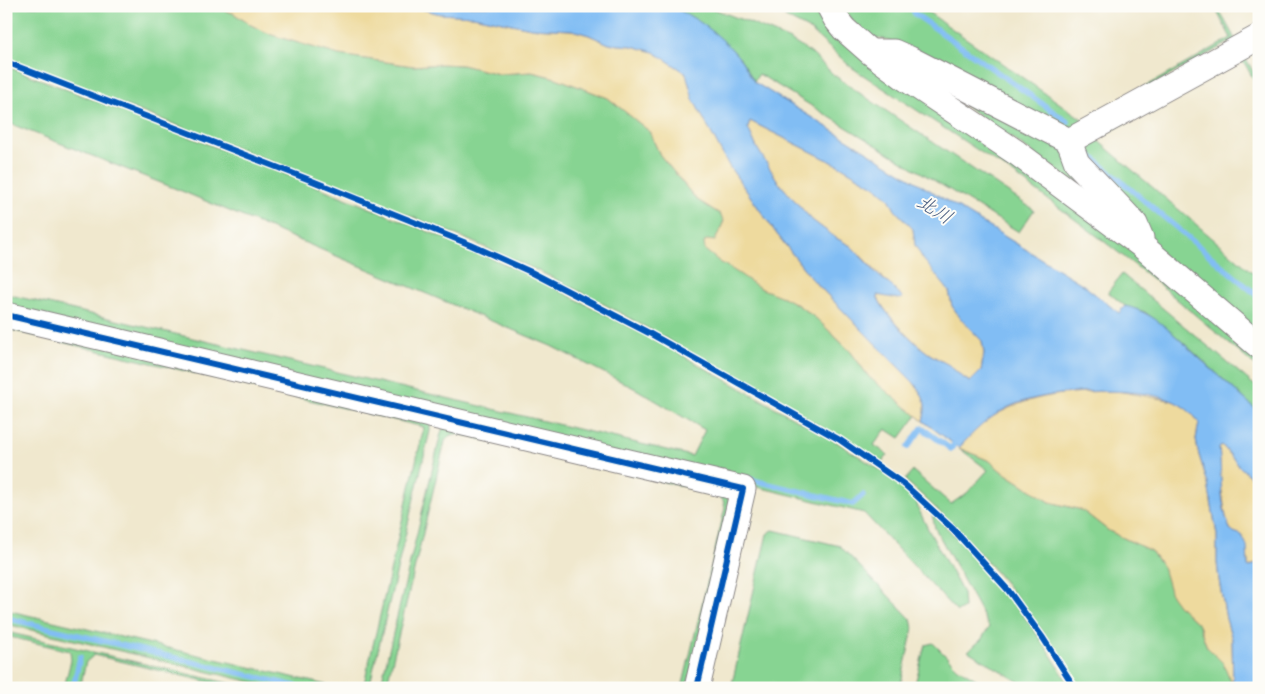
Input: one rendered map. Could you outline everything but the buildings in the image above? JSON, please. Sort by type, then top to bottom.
[{"type":"street","points":[[829,6],[836,19],[844,28],[870,52],[905,78],[1017,153],[1140,245],[1259,346]]},
{"type":"street","points":[[1069,142],[1259,37]]},
{"type":"street","points":[[870,52],[894,52],[910,58],[1069,142],[1077,163],[1135,224],[1140,235],[1140,245]]},
{"type":"street","points":[[6,315],[744,489],[697,688]]},
{"type":"green space","points":[[6,6],[208,6],[233,13],[251,25],[272,35],[339,55],[413,66],[462,65],[499,74],[532,72],[556,78],[608,98],[649,131],[660,155],[696,199],[720,214],[724,221],[715,241],[720,262],[798,305],[817,319],[851,352],[869,377],[917,415],[900,438],[886,429],[874,445],[888,455],[881,464],[794,411],[640,324],[530,267],[335,186],[6,59]]},
{"type":"green space","points":[[670,6],[706,6],[790,40],[811,53],[834,75],[855,90],[1034,210],[1019,232],[759,74],[754,81],[740,58],[722,40],[698,21]]},
{"type":"green space","points":[[789,6],[801,7],[820,16],[1064,196],[1259,356],[1259,369],[1154,280],[1014,174],[851,67],[810,30],[785,17]]},
{"type":"green space","points":[[840,6],[923,6],[925,10],[1085,121],[1231,38],[1214,6],[1217,6],[1235,39],[1072,130],[884,39],[867,37]]},
{"type":"green space","points":[[1245,57],[1259,82],[1259,89],[1245,64],[1238,61],[1096,139],[1259,278],[1259,337],[1164,256],[1086,165],[1084,147],[1086,140]]},
{"type":"green space","points":[[903,62],[1062,146],[1121,215]]},
{"type":"green space","points":[[6,66],[308,183],[469,248],[529,275],[648,336],[838,443],[888,475],[913,496],[928,529],[963,593],[964,608],[957,612],[864,513],[6,309],[6,294],[692,456],[705,430],[636,389],[551,346],[184,192],[6,122]]},
{"type":"green space","points":[[1122,274],[1259,389],[1259,412],[1176,336],[1145,312],[1125,306],[1108,292]]},
{"type":"green space","points":[[6,322],[430,423],[430,431],[369,688],[363,688],[424,427],[6,329]]},
{"type":"green space","points":[[444,425],[721,492],[728,498],[729,507],[687,688],[682,688],[725,508],[723,500],[716,494],[458,434],[450,435],[445,441],[386,688],[380,688]]},
{"type":"green space","points":[[959,448],[990,461],[1000,470],[1050,502],[1082,510],[1109,531],[1151,551],[1163,567],[1179,606],[1199,625],[1207,647],[1223,663],[1233,688],[1078,688],[1042,631],[1000,577],[978,551],[905,480],[913,471],[951,504],[967,493],[988,470]]},
{"type":"green space","points":[[932,514],[972,553],[1008,595],[1057,664],[1071,688],[1026,688],[968,651],[981,640],[989,627],[935,528]]},
{"type":"green space","points":[[773,530],[840,546],[911,619],[913,628],[900,688],[731,688],[767,534]]},
{"type":"green space","points":[[6,610],[339,688],[277,688],[6,624]]},
{"type":"green space","points":[[6,632],[249,688],[234,688],[94,655],[86,662],[80,688],[64,688],[71,660],[70,651],[6,636]]},
{"type":"green space","points":[[933,643],[958,668],[990,688],[914,688],[925,645]]},
{"type":"sand","points":[[208,6],[412,6],[440,14],[473,16],[531,28],[572,30],[609,44],[632,46],[654,52],[686,73],[693,99],[729,166],[776,233],[812,279],[914,383],[925,405],[923,421],[869,377],[851,352],[817,319],[798,305],[760,288],[705,250],[704,243],[706,240],[715,241],[724,221],[720,214],[696,199],[660,155],[649,131],[608,98],[556,78],[532,72],[499,74],[462,65],[413,66],[339,55],[272,35],[251,25],[233,13]]},
{"type":"sand","points":[[750,121],[840,166],[874,186],[889,198],[895,210],[913,229],[915,245],[949,291],[952,306],[982,341],[984,353],[981,371],[970,382],[922,348],[884,309],[877,294],[903,298],[851,246],[836,238],[812,220],[779,183],[757,148],[748,128]]},
{"type":"sand","points":[[1117,391],[1174,401],[1189,410],[1199,422],[1196,439],[1208,484],[1217,535],[1219,580],[1226,619],[1232,639],[1233,686],[1223,663],[1207,647],[1199,625],[1179,606],[1171,595],[1163,567],[1151,551],[1109,531],[1082,510],[1050,502],[1000,470],[990,461],[959,448],[974,430],[1009,408],[1044,397],[1062,394]]},
{"type":"sand","points":[[1222,445],[1240,467],[1255,481],[1259,491],[1259,562],[1249,567],[1248,559],[1227,523],[1221,486],[1219,447]]},
{"type":"water","name":"北川","points":[[412,6],[670,6],[698,21],[730,47],[740,58],[754,82],[1082,284],[1119,313],[1125,306],[1136,309],[1164,326],[1259,412],[1259,491],[1255,481],[1240,467],[1222,445],[1219,447],[1224,511],[1227,521],[1231,531],[1242,535],[1247,546],[1248,566],[1250,567],[1259,562],[1259,688],[1233,688],[1232,639],[1226,619],[1219,580],[1217,535],[1208,484],[1196,439],[1199,422],[1188,410],[1175,402],[1139,393],[1092,391],[1045,396],[1009,407],[995,415],[959,448],[923,421],[925,405],[914,383],[812,279],[776,233],[729,166],[693,99],[686,73],[654,52],[632,46],[609,44],[572,30],[531,28],[473,16],[440,14]],"holes":[[[750,121],[840,166],[874,186],[889,198],[895,210],[913,229],[915,245],[923,259],[949,291],[952,306],[961,319],[982,341],[984,353],[981,371],[970,382],[949,365],[922,349],[891,318],[877,295],[903,298],[851,246],[836,238],[812,220],[779,183],[757,148],[748,128]]]},
{"type":"waterway","points":[[911,6],[915,14],[1068,122]]},
{"type":"waterway","points":[[1090,155],[1259,297]]},
{"type":"waterway","points":[[908,447],[922,428],[951,449],[954,444]]},
{"type":"waterway","points":[[744,478],[853,504],[863,495]]},
{"type":"waterway","points":[[6,618],[303,688]]},
{"type":"waterway","points":[[73,688],[80,657]]},
{"type":"cycle path","points":[[6,62],[310,180],[471,245],[531,272],[649,333],[840,440],[905,485],[953,529],[1008,590],[1043,638],[1075,688]]},
{"type":"cycle path","points":[[6,315],[743,489],[697,688]]}]
